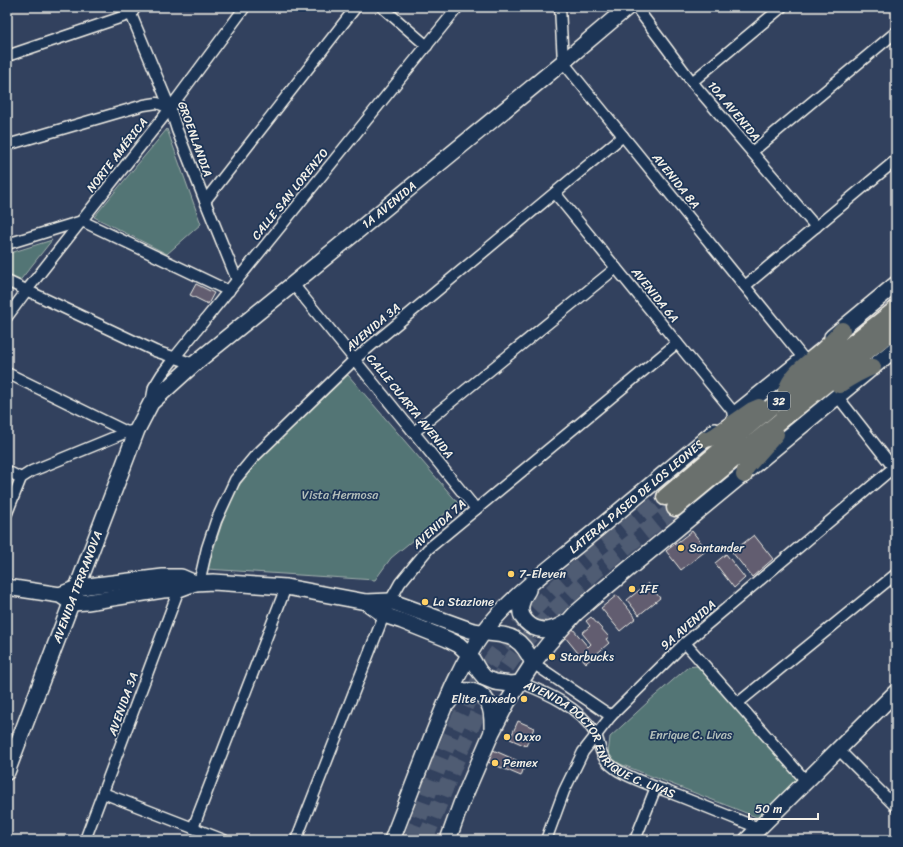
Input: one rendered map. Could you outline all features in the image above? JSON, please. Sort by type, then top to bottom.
[{"type":"main road","name":"32","points":[[896,309],[770,408],[670,502],[786,416],[896,328]]},
{"type":"main road","points":[[785,396],[786,389],[795,375],[842,330]]},
{"type":"main road","points":[[815,393],[827,392],[852,376],[873,367]]},
{"type":"main road","points":[[706,439],[716,435],[752,410],[764,406],[770,408]]},
{"type":"main road","points":[[744,474],[747,467],[778,432],[786,416]]},
{"type":"street","name":"NORTE AMÉRICA","points":[[7,317],[170,108],[245,7]]},
{"type":"street","points":[[205,201],[356,7]]},
{"type":"street","points":[[382,7],[427,46]]},
{"type":"street","name":"CALLE SAN LORENZO","points":[[151,403],[154,387],[175,357],[458,7]]},
{"type":"street","points":[[560,7],[563,62]]},
{"type":"street","name":"1A AVENIDA","points":[[151,403],[194,364],[628,7]]},
{"type":"street","name":"10A AVENIDA","points":[[636,7],[692,82],[816,227]]},
{"type":"street","points":[[692,82],[782,7]]},
{"type":"street","name":"GROENLANDIA","points":[[132,9],[177,130],[237,280]]},
{"type":"street","points":[[7,56],[132,9]]},
{"type":"street","points":[[752,152],[896,32]]},
{"type":"street","name":"AVENIDA 8A","points":[[563,62],[804,359]]},
{"type":"street","points":[[7,145],[144,105],[157,103],[170,108]]},
{"type":"street","name":"AVENIDA 3A","points":[[85,840],[189,583],[207,548],[216,522],[235,480],[254,457],[355,359],[623,136]]},
{"type":"street","points":[[745,286],[896,160]]},
{"type":"street","name":"AVENIDA 6A","points":[[555,193],[736,414]]},
{"type":"street","points":[[7,244],[82,221],[229,291]]},
{"type":"street","points":[[414,432],[616,268]]},
{"type":"street","points":[[7,281],[155,351],[194,364]]},
{"type":"street","name":"CALLE CUARTA AVENIDA","points":[[293,284],[476,509]]},
{"type":"street","name":"LATERAL PASEO DE LOS LEONES","points":[[392,840],[442,711],[458,675],[469,654],[494,620],[533,582],[736,414],[842,330],[896,284]]},
{"type":"street","name":"AVENIDA 7A","points":[[296,840],[384,615],[400,583],[428,549],[677,343]]},
{"type":"street","points":[[448,840],[461,804],[492,732],[507,703],[533,663],[576,613],[896,348]]},
{"type":"street","points":[[7,373],[132,431]]},
{"type":"street","points":[[838,397],[895,469]]},
{"type":"street","name":"AVENIDA TERRANOVA","points":[[77,588],[132,431],[151,403]]},
{"type":"street","points":[[7,512],[21,478],[32,471],[132,431]]},
{"type":"street","name":"9A AVENIDA","points":[[546,840],[564,791],[583,752],[611,716],[685,643],[895,469]]},
{"type":"street","points":[[7,471],[21,478]]},
{"type":"street","points":[[738,703],[896,574]]},
{"type":"street","name":"AVENIDA DOCTOR ENRIQUE C. LIVAS","points":[[66,599],[77,588],[88,586],[163,577],[189,583]]},
{"type":"street","name":"AVENIDA DOCTOR ENRIQUE C. LIVAS","points":[[7,586],[87,602],[163,590],[189,583],[213,582],[286,587],[366,602],[390,601],[470,630],[483,633],[502,634],[514,638],[523,645],[533,663],[611,716]]},
{"type":"street","points":[[533,582],[524,596],[521,606],[521,615],[526,622],[532,627],[540,630],[549,630],[568,622]]},
{"type":"street","points":[[193,828],[286,587]]},
{"type":"street","name":"AVENIDA TERRANOVA","points":[[7,772],[11,753],[66,599]]},
{"type":"street","name":"AVENIDA DOCTOR ENRIQUE C. LIVAS","points":[[366,602],[384,615],[459,645],[469,654],[479,671],[486,678],[495,682],[511,684],[521,683],[540,690],[571,708],[587,723],[596,735],[601,753],[617,770],[760,828]]},
{"type":"street","points":[[685,643],[806,781]]},
{"type":"street","points":[[442,711],[456,694],[467,691],[476,692],[483,696],[488,704],[491,712],[492,732]]},
{"type":"street","points":[[747,840],[896,692]]},
{"type":"street","points":[[838,749],[896,807]]},
{"type":"street","points":[[635,840],[656,787]]},
{"type":"street","points":[[103,793],[224,840]]},
{"type":"green space","points":[[167,129],[201,224],[167,254],[94,217]]},
{"type":"green space","points":[[52,240],[18,283],[7,276],[7,254]]},
{"type":"green space","name":"Vista Hermosa","points":[[348,375],[458,503],[391,558],[375,580],[207,569],[231,496],[261,457]]},
{"type":"green space","name":"Enrique C. Livas","points":[[696,666],[705,669],[797,777],[796,782],[759,818],[615,762],[608,754],[610,737],[688,667]]},
{"type":"building","points":[[196,284],[214,293],[208,304],[190,295]]},
{"type":"building","points":[[692,531],[707,550],[681,570],[666,551]]},
{"type":"building","points":[[754,535],[773,559],[752,577],[732,552]]},
{"type":"building","points":[[726,554],[745,578],[734,588],[715,563]]},
{"type":"building","points":[[648,583],[660,598],[639,615],[627,600]]},
{"type":"building","points":[[617,595],[636,618],[620,631],[601,608]]},
{"type":"building","points":[[591,617],[609,637],[606,639],[609,643],[586,663],[565,637],[573,629],[588,647],[591,644],[582,633],[590,626],[586,621]]},
{"type":"building","points":[[518,721],[534,728],[526,746],[510,739]]},
{"type":"building","points":[[493,750],[525,764],[521,776],[488,762]]},
{"type":"tunnel","points":[[411,840],[446,748],[456,726],[478,682],[507,639],[524,619],[562,582],[600,549],[665,497]]},
{"type":"tunnel","points":[[425,840],[456,761],[480,708],[526,640],[550,614],[597,570],[675,508]]},
{"type":"place","name":"Santander","points":[[681,548]]},
{"type":"place","name":"7-Eleven","points":[[511,574]]},
{"type":"place","name":"IFE","points":[[632,589]]},
{"type":"place","name":"La Stazione","points":[[425,602]]},
{"type":"place","name":"Starbucks","points":[[552,657]]},
{"type":"place","name":"Elite Tuxedo","points":[[524,699]]},
{"type":"place","name":"Oxxo","points":[[507,737]]},
{"type":"place","name":"Pemex","points":[[495,763]]}]
